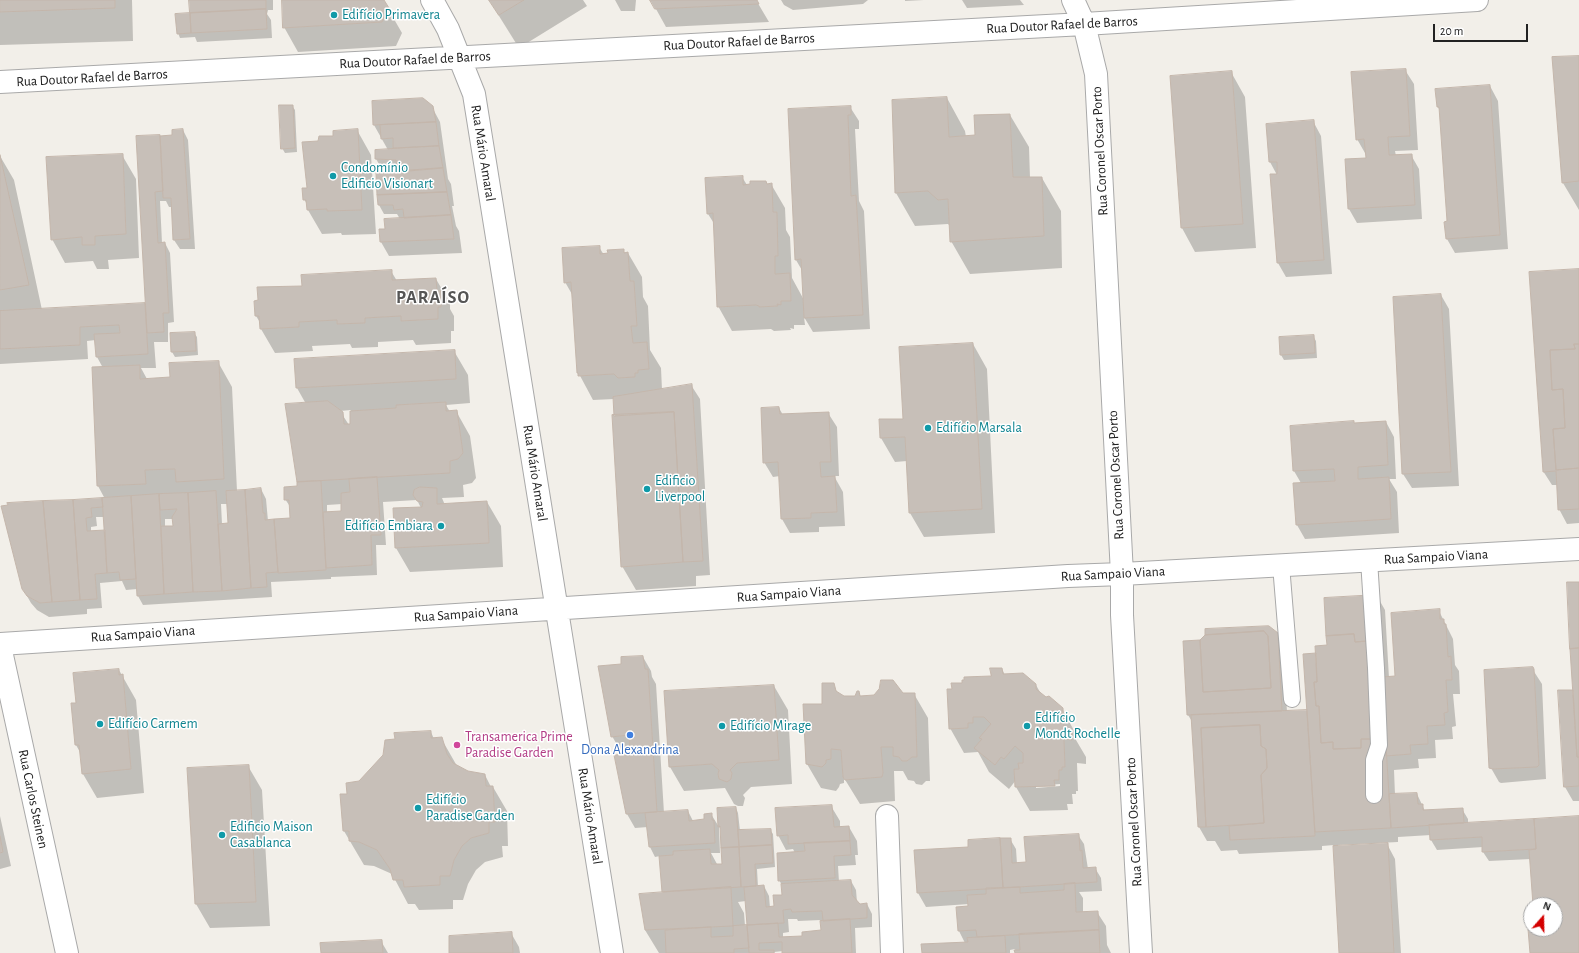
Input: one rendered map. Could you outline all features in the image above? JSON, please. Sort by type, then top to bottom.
[{"type":"street","name":"Rua Mário Amaral","points":[[432,0],[448,29],[474,94],[612,953]]},
{"type":"street","name":"Rua Coronel Oscar Porto","points":[[1073,0],[1084,24],[1096,74],[1122,574],[1122,615],[1141,953]]},
{"type":"street","name":"Rua Doutor Rafael de Barros","points":[[0,82],[1084,24],[1477,0]]},
{"type":"street","name":"Rua Sampaio Viana","points":[[0,645],[1068,576],[1579,549]]},
{"type":"street","name":"Rua Carlos Steinen","points":[[0,645],[67,953]]},
{"type":"street","points":[[887,816],[892,953]]},
{"type":"lane","points":[[1369,560],[1379,745],[1374,760],[1374,795]]},
{"type":"lane","points":[[1281,565],[1292,699]]},
{"type":"building","points":[[0,0],[115,0],[115,8],[0,12]]},
{"type":"building","points":[[189,0],[266,0],[266,9],[190,13]]},
{"type":"building","name":"Edifício Primavera","points":[[282,0],[384,0],[389,8],[382,22],[283,28]]},
{"type":"building","points":[[489,0],[524,0],[499,15]]},
{"type":"building","points":[[650,0],[757,0],[759,4],[655,9]]},
{"type":"building","points":[[266,9],[267,29],[191,33],[190,13]]},
{"type":"building","points":[[190,13],[191,33],[177,34],[175,14]]},
{"type":"building","points":[[1579,56],[1579,181],[1562,183],[1552,57]]},
{"type":"building","points":[[1406,69],[1410,136],[1388,137],[1389,155],[1412,154],[1415,205],[1348,209],[1345,159],[1366,158],[1364,139],[1356,140],[1351,72]]},
{"type":"building","points":[[1232,71],[1243,224],[1181,228],[1170,76]]},
{"type":"building","points":[[1490,85],[1500,235],[1446,239],[1444,222],[1447,221],[1439,107],[1437,107],[1435,89]]},
{"type":"building","points":[[947,97],[949,137],[975,135],[974,115],[1010,114],[1013,177],[1042,177],[1044,236],[950,242],[948,199],[938,200],[928,191],[895,193],[892,100]]},
{"type":"building","points":[[423,98],[433,106],[436,122],[373,125],[372,101]]},
{"type":"building","points":[[279,105],[293,105],[295,148],[281,149]]},
{"type":"building","points":[[851,106],[851,115],[848,115],[851,196],[856,195],[863,315],[804,318],[801,259],[795,260],[788,109]]},
{"type":"building","points":[[1314,120],[1324,260],[1277,263],[1270,174],[1277,174],[1277,162],[1269,162],[1266,124]]},
{"type":"building","points":[[436,122],[439,146],[393,148],[393,138],[381,139],[380,125]]},
{"type":"building","points":[[183,129],[190,239],[173,240],[171,198],[163,198],[160,136],[172,135],[172,130]]},
{"type":"building","name":"Condomínio Edificio Visionart","points":[[358,129],[362,210],[307,210],[306,200],[303,200],[302,188],[307,188],[302,142],[318,141],[319,136],[333,136],[333,131]]},
{"type":"building","points":[[160,135],[163,191],[155,192],[158,243],[165,242],[169,313],[163,313],[164,332],[147,333],[136,136]]},
{"type":"building","points":[[439,146],[443,168],[397,172],[396,160],[375,159],[375,150]]},
{"type":"building","points":[[123,154],[126,234],[95,236],[95,245],[82,245],[82,237],[51,240],[46,157]]},
{"type":"building","points":[[0,155],[29,285],[0,290]]},
{"type":"building","points":[[443,168],[447,192],[377,195],[376,173]]},
{"type":"building","points":[[743,176],[743,185],[750,184],[750,181],[766,181],[767,184],[772,183],[773,212],[777,212],[778,256],[775,256],[775,274],[790,273],[791,301],[781,301],[781,305],[777,304],[778,306],[759,307],[756,305],[717,307],[713,213],[707,214],[705,178]]},
{"type":"building","points":[[447,192],[451,215],[404,218],[403,209],[394,210],[393,205],[378,205],[377,195]]},
{"type":"building","points":[[451,215],[454,239],[380,242],[379,229],[385,229],[384,219]]},
{"type":"building","points":[[600,246],[600,254],[608,253],[607,250],[624,249],[624,253],[628,252],[630,281],[634,281],[637,326],[631,326],[633,343],[647,342],[649,369],[638,370],[638,373],[635,373],[635,377],[618,378],[614,374],[578,376],[577,373],[571,282],[564,283],[562,248]]},
{"type":"building","points":[[1579,269],[1579,344],[1574,344],[1575,349],[1550,350],[1552,390],[1563,389],[1565,428],[1553,429],[1556,470],[1579,468],[1579,509],[1558,510],[1556,471],[1543,472],[1529,272]]},
{"type":"building","points":[[392,270],[392,280],[436,278],[437,291],[441,291],[441,307],[438,307],[438,319],[401,321],[401,316],[365,318],[365,323],[337,324],[337,320],[299,322],[299,327],[260,329],[259,316],[255,316],[254,301],[258,300],[257,287],[302,286],[301,275]]},
{"type":"building","points":[[1441,294],[1451,472],[1402,474],[1393,297]]},
{"type":"building","points":[[145,303],[148,354],[96,357],[94,334],[120,333],[119,325],[80,327],[80,345],[0,349],[0,311]]},
{"type":"building","points":[[195,332],[196,351],[171,352],[170,333]]},
{"type":"building","points":[[1314,335],[1315,353],[1280,355],[1279,337]]},
{"type":"building","name":"Edifício Marsala","points":[[973,343],[982,509],[909,513],[905,437],[880,438],[879,419],[903,419],[899,347]]},
{"type":"building","points":[[1574,344],[1579,344],[1579,468],[1556,470],[1553,429],[1565,428],[1563,389],[1552,390],[1550,350],[1575,349]]},
{"type":"building","points":[[455,350],[456,379],[296,388],[294,359]]},
{"type":"building","points":[[219,361],[224,479],[176,482],[175,469],[145,470],[146,484],[97,486],[92,367],[140,365],[140,379],[170,377],[169,363]]},
{"type":"building","points":[[692,384],[703,561],[683,562],[674,412],[614,416],[613,397]]},
{"type":"building","points":[[328,401],[343,412],[344,424],[350,424],[350,411],[396,408],[396,405],[446,402],[446,411],[457,410],[463,453],[458,459],[450,461],[450,473],[297,482],[285,404]]},
{"type":"building","points":[[779,407],[780,414],[829,412],[831,462],[820,462],[821,477],[835,476],[837,512],[811,513],[811,518],[781,519],[778,462],[763,463],[761,408]]},
{"type":"building","name":"Edificio Liverpool","points":[[674,412],[683,562],[621,567],[612,415]]},
{"type":"building","points":[[1354,421],[1354,423],[1386,421],[1388,465],[1358,467],[1358,479],[1389,477],[1391,519],[1296,525],[1293,483],[1335,481],[1334,469],[1293,471],[1290,426]]},
{"type":"building","points":[[377,477],[381,535],[371,535],[372,565],[326,568],[323,512],[341,511],[341,493],[350,492],[349,479]]},
{"type":"building","points":[[321,481],[326,570],[278,573],[274,519],[290,518],[289,500],[284,500],[284,487],[297,486],[297,482]]},
{"type":"building","name":"Edifício Embiara","points":[[420,487],[437,488],[437,504],[487,501],[489,543],[395,548],[393,508],[422,507],[423,502],[417,501],[413,495],[414,490]]},
{"type":"building","points":[[261,488],[265,520],[274,519],[278,572],[266,573],[267,587],[251,588],[245,490]]},
{"type":"building","points":[[245,490],[251,588],[222,591],[218,524],[228,523],[226,491]]},
{"type":"building","points":[[216,491],[222,591],[193,592],[188,493]]},
{"type":"building","points":[[188,493],[193,592],[164,594],[161,526],[173,526],[172,517],[177,509],[160,510],[159,494]]},
{"type":"building","points":[[159,494],[164,594],[137,596],[131,496]]},
{"type":"building","points":[[131,496],[136,579],[120,580],[119,572],[107,573],[102,498]]},
{"type":"building","points":[[102,498],[103,507],[91,508],[92,517],[86,518],[87,531],[105,530],[107,573],[95,574],[97,599],[80,600],[73,500]]},
{"type":"building","points":[[73,500],[80,600],[52,602],[43,501]]},
{"type":"building","points":[[43,501],[52,602],[40,603],[27,596],[22,589],[1,506],[8,505],[7,503]]},
{"type":"building","points":[[1567,582],[1579,582],[1579,648],[1570,649]]},
{"type":"building","points":[[1377,595],[1391,828],[1315,832],[1303,654],[1316,653],[1317,682],[1314,682],[1316,706],[1319,706],[1321,743],[1333,742],[1333,749],[1361,748],[1361,739],[1372,739],[1367,641],[1355,642],[1354,634],[1326,636],[1324,598]]},
{"type":"building","points":[[1440,609],[1440,619],[1444,619],[1444,624],[1446,624],[1448,657],[1451,656],[1452,680],[1446,680],[1448,712],[1444,713],[1445,725],[1427,726],[1428,744],[1410,745],[1411,754],[1386,756],[1382,677],[1395,676],[1391,613]]},
{"type":"building","points":[[1269,626],[1278,633],[1282,711],[1187,715],[1183,641],[1200,640],[1203,692],[1271,688],[1268,636],[1264,631],[1205,635],[1205,629]]},
{"type":"building","points":[[1264,631],[1268,636],[1271,688],[1203,692],[1200,640],[1205,635]]},
{"type":"building","points":[[1354,634],[1355,642],[1367,641],[1372,739],[1361,739],[1361,748],[1333,749],[1333,742],[1321,743],[1319,706],[1316,706],[1314,682],[1317,682],[1315,646],[1327,645],[1326,636]]},
{"type":"building","points":[[1579,648],[1579,757],[1577,757],[1570,649]]},
{"type":"building","points":[[643,656],[645,669],[648,669],[657,812],[626,814],[614,755],[630,754],[629,735],[611,737],[598,666],[621,664],[621,657]]},
{"type":"building","points":[[1533,667],[1539,765],[1537,767],[1489,768],[1484,670]]},
{"type":"building","name":"Edifício Mondt Rochelle","points":[[990,668],[1002,668],[1003,674],[1023,673],[1036,684],[1036,689],[1046,697],[1049,696],[1063,708],[1064,731],[1072,731],[1072,740],[1064,739],[1065,767],[1062,767],[1062,770],[1059,770],[1059,780],[1054,780],[1055,786],[1015,787],[1014,769],[1019,769],[1018,763],[1023,763],[1023,753],[1015,746],[1004,759],[1001,757],[995,765],[974,748],[982,739],[979,738],[991,724],[984,717],[973,717],[973,723],[968,723],[968,728],[949,729],[947,689],[952,689],[951,683],[962,683],[964,677],[991,676]]},
{"type":"building","name":"Edifício Carmem","points":[[119,669],[119,675],[123,674],[131,769],[82,774],[79,745],[75,745],[71,703],[76,703],[73,673]]},
{"type":"building","points":[[881,680],[893,680],[903,693],[915,693],[917,757],[912,757],[907,761],[902,761],[899,757],[893,756],[893,747],[881,747],[882,777],[845,780],[843,777],[841,750],[831,749],[831,759],[826,760],[826,763],[822,767],[806,764],[803,704],[822,704],[822,683],[834,683],[836,691],[844,696],[855,696],[857,691],[859,691],[860,696],[874,695],[879,689]]},
{"type":"building","name":"Edifício Mirage","points":[[774,685],[779,760],[737,763],[730,770],[732,773],[731,779],[727,782],[719,779],[719,770],[712,764],[669,767],[664,691]]},
{"type":"building","points":[[1558,690],[1573,690],[1577,757],[1579,757],[1579,786],[1564,787]]},
{"type":"building","points":[[1307,710],[1315,836],[1230,840],[1229,826],[1264,823],[1261,775],[1267,768],[1266,749],[1261,746],[1260,725],[1201,728],[1206,827],[1198,827],[1191,715]]},
{"type":"building","points":[[1260,725],[1261,746],[1266,749],[1267,768],[1261,775],[1264,823],[1206,827],[1201,728]]},
{"type":"building","name":"Edifício Paradise Garden","points":[[431,731],[431,738],[442,737],[447,754],[453,763],[468,771],[485,774],[486,786],[493,786],[495,822],[489,822],[489,833],[471,838],[462,846],[454,860],[450,876],[440,876],[440,885],[404,887],[403,880],[393,880],[390,869],[377,850],[359,842],[349,841],[349,831],[343,831],[340,794],[347,794],[346,783],[359,781],[383,755],[385,740],[395,739],[394,733]]},
{"type":"building","name":"Edificio Maison Casablanca","points":[[249,765],[256,902],[195,904],[187,768]]},
{"type":"building","points":[[1417,793],[1418,804],[1423,804],[1423,810],[1463,808],[1464,823],[1391,828],[1389,794]]},
{"type":"building","points":[[832,805],[834,827],[849,826],[850,841],[788,844],[788,835],[777,836],[775,808]]},
{"type":"building","points":[[736,807],[739,847],[721,848],[717,808]]},
{"type":"building","points":[[688,810],[689,821],[704,819],[704,814],[712,813],[712,820],[714,820],[715,843],[649,847],[645,813]]},
{"type":"building","points":[[1579,816],[1579,953],[1530,953],[1529,937],[1563,937],[1563,897],[1532,897],[1529,850],[1536,849],[1534,819]]},
{"type":"building","points":[[1534,819],[1536,849],[1482,852],[1482,837],[1430,840],[1429,825]]},
{"type":"building","points":[[771,829],[772,845],[739,847],[738,830]]},
{"type":"building","points":[[1079,834],[1083,868],[1096,867],[1097,882],[1003,888],[1000,838],[1011,838],[1012,863],[1026,862],[1024,837]]},
{"type":"building","points":[[0,836],[3,852],[0,853]]},
{"type":"building","points":[[1000,838],[1003,888],[917,893],[914,850],[968,847],[968,840]]},
{"type":"building","points":[[850,841],[851,855],[834,856],[835,878],[778,881],[777,853],[805,851],[804,843]]},
{"type":"building","points":[[1388,843],[1394,953],[1339,953],[1333,846]]},
{"type":"building","points":[[772,845],[773,863],[755,864],[756,886],[741,887],[739,847]]},
{"type":"building","points":[[739,847],[741,887],[662,892],[659,856],[673,855],[673,851],[710,849],[711,864],[722,864],[721,848]]},
{"type":"building","points":[[851,880],[852,895],[860,904],[867,903],[867,918],[823,921],[822,911],[792,912],[791,909],[783,910],[784,923],[747,925],[744,887],[764,885],[766,907],[774,906],[773,895],[782,895],[781,884]]},
{"type":"building","points":[[1075,883],[1076,912],[1098,911],[1099,930],[977,937],[976,930],[958,931],[956,907],[968,906],[967,895],[986,894],[986,888],[1020,887],[1020,893],[1064,890],[1064,884]]},
{"type":"building","points":[[731,887],[733,926],[645,930],[639,894]]},
{"type":"building","points":[[850,919],[852,953],[782,953],[782,942],[759,943],[759,950],[774,950],[774,953],[749,953],[747,925],[778,923],[779,937],[802,936],[802,932],[821,930],[820,921]]},
{"type":"building","points":[[747,925],[749,948],[734,949],[734,953],[666,953],[665,930],[711,927],[711,937],[733,936],[733,926]]},
{"type":"building","points":[[1099,930],[1100,953],[1015,953],[1014,950],[1020,950],[1019,934]]},
{"type":"building","points":[[512,932],[513,953],[449,953],[449,936]]},
{"type":"building","points":[[1005,936],[1006,953],[922,953],[921,944],[968,942],[967,938]]},
{"type":"building","points":[[382,940],[383,953],[321,953],[320,943]]},
{"type":"place","name":"Edifício Primavera","points":[[334,15]]},
{"type":"place","name":"Condomínio Edificio Visionart","points":[[333,176]]},
{"type":"place","name":"Edifício Marsala","points":[[928,428]]},
{"type":"place","name":"Edificio Liverpool","points":[[647,489]]},
{"type":"place","name":"Edifício Embiara","points":[[441,526]]},
{"type":"place","name":"Edifício Carmem","points":[[100,724]]},
{"type":"place","name":"Edifício Mirage","points":[[722,726]]},
{"type":"place","name":"Edifício Mondt Rochelle","points":[[1027,726]]},
{"type":"place","name":"Dona Alexandrina","points":[[630,735]]},
{"type":"place","name":"Transamerica Prime Paradise Garden","points":[[457,745]]},
{"type":"place","name":"Edifício Paradise Garden","points":[[418,808]]},
{"type":"place","name":"Edificio Maison Casablanca","points":[[222,835]]},
{"type":"district","name":"PARAÍSO","points":[[433,298]]}]
